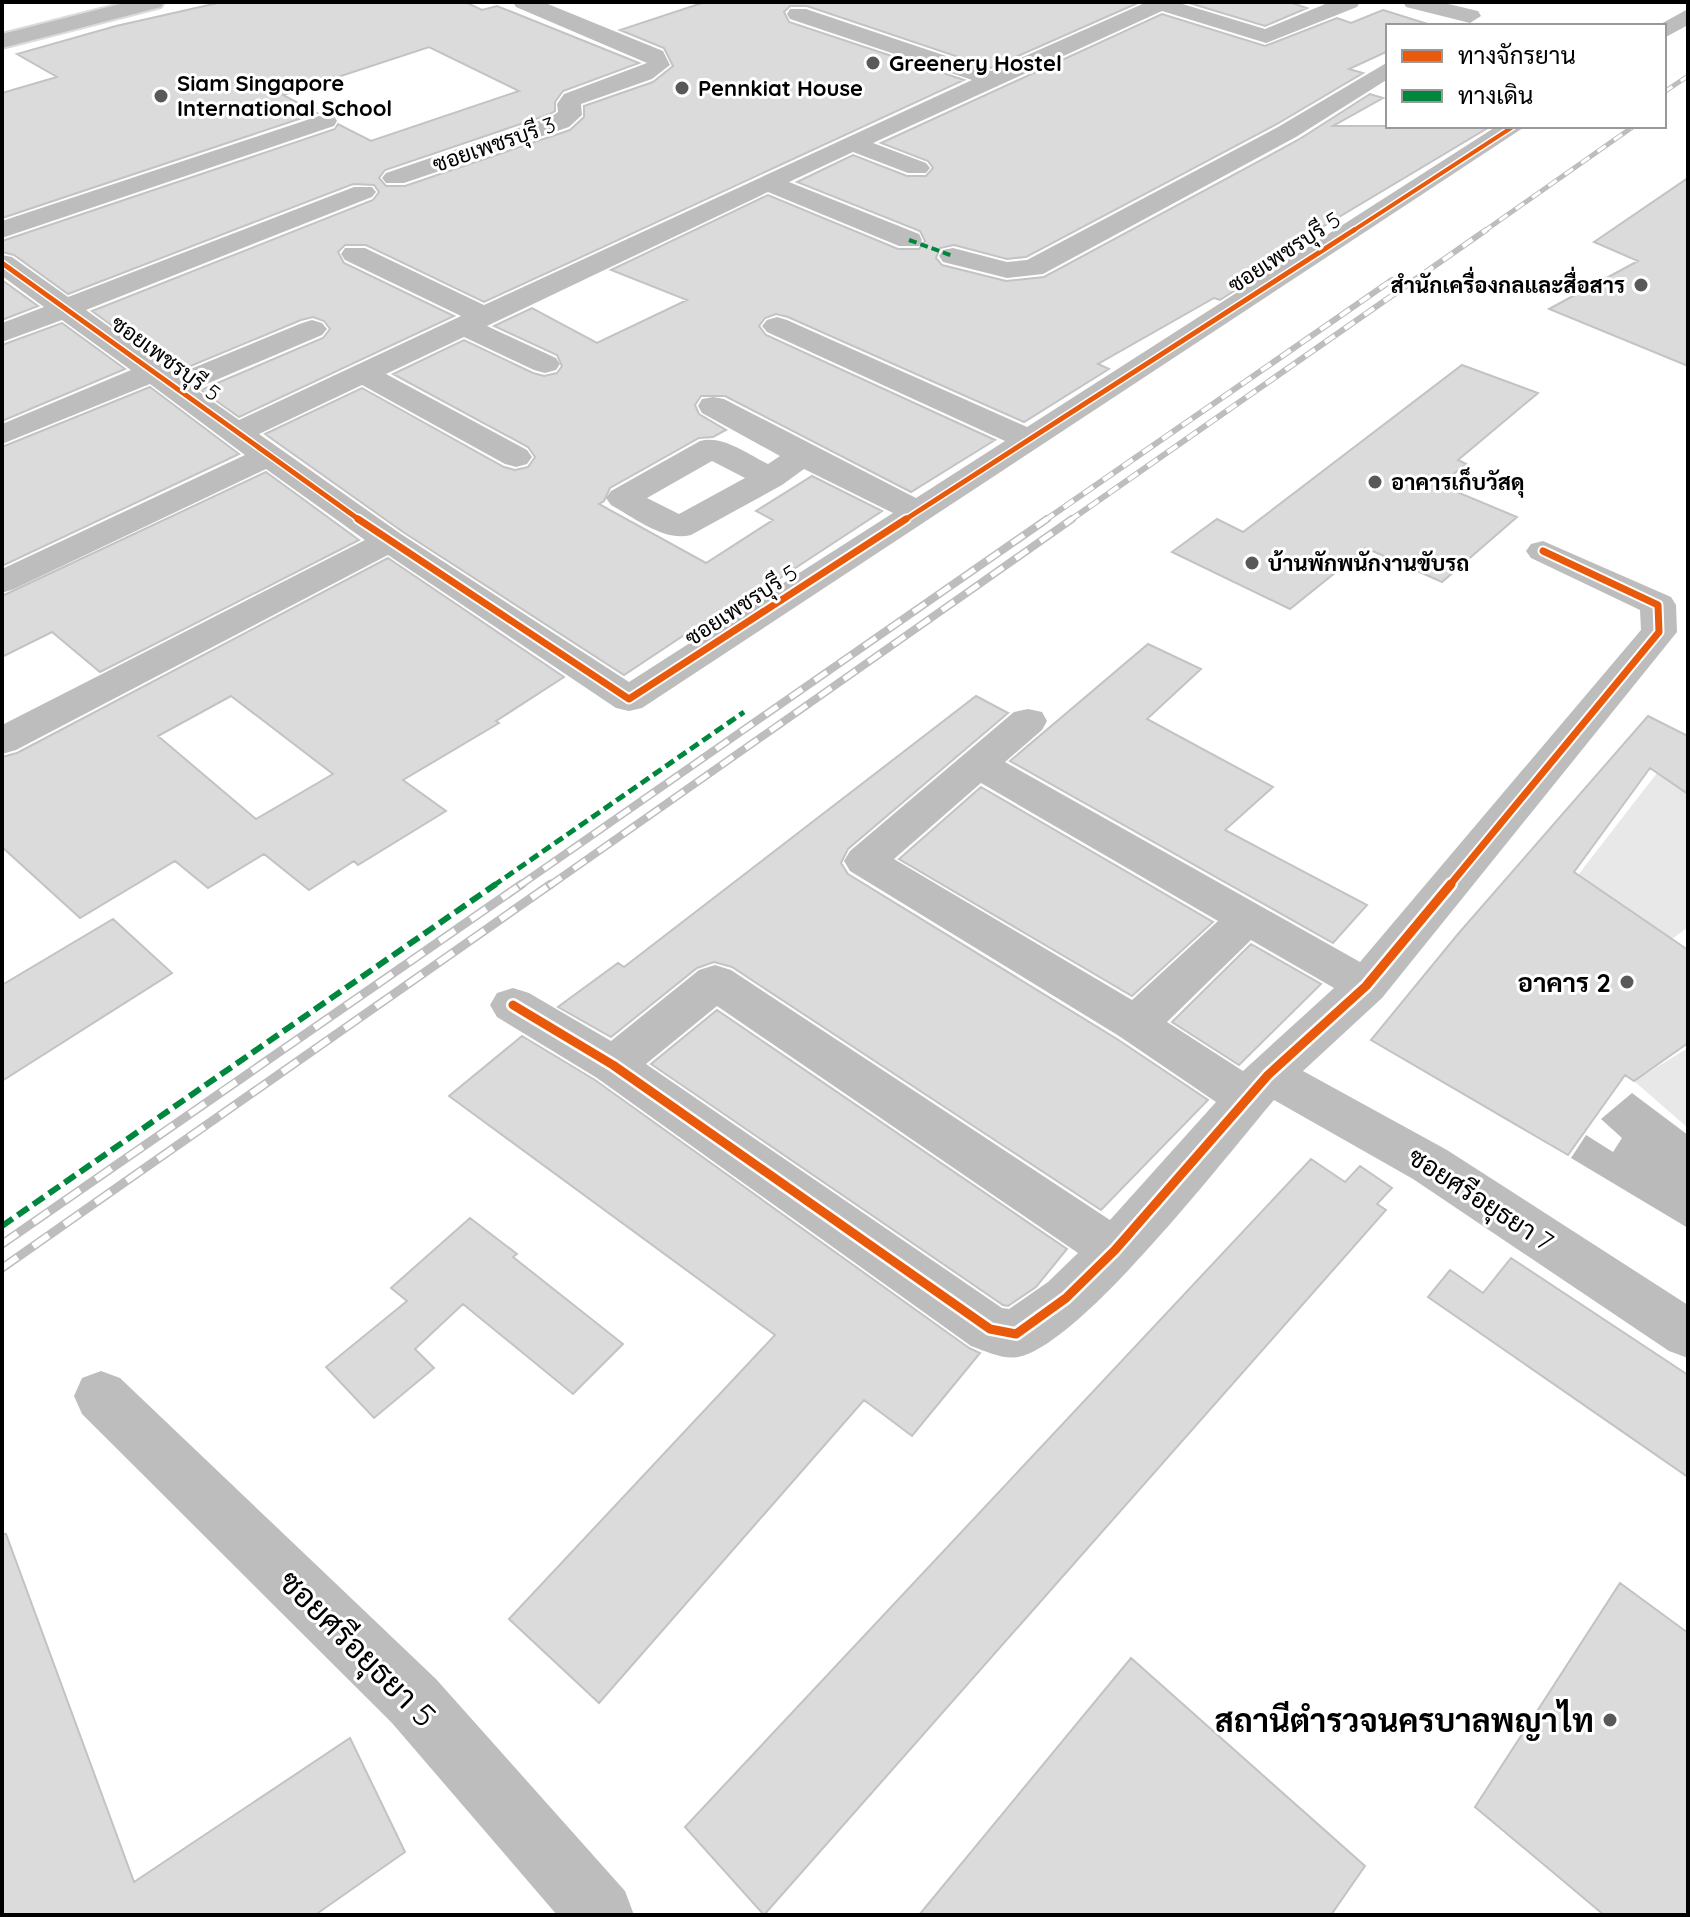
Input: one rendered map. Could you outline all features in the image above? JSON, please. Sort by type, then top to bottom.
[{"type":"street","points":[[2,30],[113,2]]},
{"type":"street","points":[[2,41],[153,2]]},
{"type":"street","name":"ซอยเพชรบุรี 3","points":[[395,178],[560,122],[570,115],[572,99],[644,74],[659,65],[655,56],[524,2]]},
{"type":"street","points":[[1106,2],[1138,13]]},
{"type":"street","points":[[236,433],[852,143],[1160,4],[1266,36],[1349,2]]},
{"type":"street","points":[[1414,2],[1462,21],[1492,2]]},
{"type":"street","points":[[798,14],[991,79]]},
{"type":"street","points":[[1666,30],[1688,16]]},
{"type":"street","points":[[953,256],[1007,270],[1033,268],[1287,132],[1386,70]]},
{"type":"street","points":[[2,230],[325,121]]},
{"type":"street","points":[[1249,121],[1287,132]]},
{"type":"street","name":"ซอยเพชรบุรี 5","points":[[2,263],[389,541],[629,699],[1511,128]]},
{"type":"street","points":[[852,143],[917,168]]},
{"type":"street","points":[[768,183],[909,240]]},
{"type":"street","points":[[2,333],[363,192]]},
{"type":"street","points":[[355,254],[545,364]]},
{"type":"street","points":[[777,326],[1029,440]]},
{"type":"street","points":[[2,435],[312,329]]},
{"type":"street","points":[[363,373],[516,457]]},
{"type":"street","points":[[713,406],[802,455],[917,512]]},
{"type":"street","points":[[770,478],[802,455]]},
{"type":"street","points":[[2,582],[268,456]]},
{"type":"street","points":[[2,741],[389,541]]},
{"type":"street","points":[[513,1005],[613,1065],[990,1329],[1016,1334],[1066,1298],[1115,1250],[1257,1087],[1366,986],[1659,632],[1658,605],[1543,551]]},
{"type":"street","points":[[1028,721],[979,764],[1366,986]]},
{"type":"street","name":"ซอยศรีอยุธยา 7","points":[[979,764],[865,861],[1135,1024],[1257,1087],[1347,1114],[1688,1334]]},
{"type":"street","points":[[1135,1024],[1249,917]]},
{"type":"street","points":[[613,1065],[715,982],[1115,1250]]},
{"type":"street","name":"ซอยศรีอยุธยา 5","points":[[101,1396],[414,1701],[601,1915]]},
{"type":"shaded area","points":[[1657,773],[1688,794],[1688,927],[1672,939],[1578,875]]},
{"type":"shaded area","points":[[1688,1048],[1688,1128],[1634,1081]]},
{"type":"shaded area","points":[[1632,1093],[1688,1135],[1688,1228],[1571,1158],[1586,1135],[1613,1152],[1622,1138],[1601,1119]]},
{"type":"building","points":[[222,2],[465,2],[482,10],[497,6],[639,63],[563,91],[555,102],[555,111],[550,114],[385,170],[379,178],[386,186],[405,186],[570,130],[584,117],[584,106],[653,82],[673,66],[664,48],[620,30],[705,2],[1140,2],[991,68],[807,6],[790,6],[784,12],[789,22],[964,80],[484,302],[366,245],[345,245],[338,252],[344,263],[454,316],[239,417],[201,390],[323,338],[330,329],[324,321],[313,317],[301,320],[176,372],[92,311],[373,200],[379,192],[374,185],[353,184],[68,294],[14,255],[2,252],[2,241],[335,129],[338,124],[371,141],[519,91],[429,47],[283,95],[317,113],[2,218],[2,93],[57,77],[17,54],[116,26]]},
{"type":"building","points":[[1186,2],[1289,2],[1307,8],[1265,26]]},
{"type":"building","points":[[1383,10],[1428,24],[1386,24],[1386,52],[1349,69],[1363,73],[1277,124],[1026,257],[1007,259],[954,245],[940,248],[936,258],[942,265],[1006,281],[1044,277],[1298,140],[1370,94],[1383,98],[1333,126],[1488,128],[1304,238],[1307,239],[1265,266],[1270,268],[1220,300],[1214,298],[1098,364],[1109,369],[1024,422],[788,317],[776,314],[765,318],[759,326],[766,335],[995,440],[911,492],[725,396],[701,396],[695,405],[699,414],[726,430],[713,437],[699,438],[610,488],[604,501],[599,504],[706,563],[773,520],[756,511],[812,476],[882,511],[624,675],[403,532],[265,434],[362,388],[504,467],[515,470],[528,467],[535,457],[528,447],[393,374],[464,340],[533,373],[544,376],[557,373],[562,366],[557,355],[494,326],[532,308],[597,343],[687,300],[611,270],[768,195],[898,249],[919,249],[925,241],[920,231],[797,182],[853,155],[907,176],[926,176],[933,168],[928,161],[881,143],[1162,14],[1265,46],[1337,18],[1351,23]]},
{"type":"building","name":"สำนักเครื่องกลและสื่อสาร","points":[[1688,178],[1688,366],[1549,309],[1638,261],[1594,242]]},
{"type":"building","points":[[2,280],[38,306],[2,320]]},
{"type":"building","points":[[62,323],[125,369],[2,421],[2,345]]},
{"type":"building","points":[[1462,365],[1538,393],[1458,460],[1466,464],[1440,485],[1517,517],[1442,582],[1366,548],[1290,609],[1172,552],[1217,519],[1243,532]]},
{"type":"building","points":[[150,387],[239,454],[2,566],[2,447]]},
{"type":"building","points":[[266,472],[359,540],[100,672],[52,632],[2,657],[2,596]]},
{"type":"building","points":[[388,558],[564,677],[496,721],[499,723],[403,780],[446,811],[358,865],[354,861],[309,890],[264,854],[208,888],[175,861],[80,918],[2,847],[2,757],[17,753]],"holes":[[[231,696],[333,774],[256,819],[158,736]]]},
{"type":"building","points":[[1148,644],[1201,669],[1147,719],[1273,787],[1225,830],[1367,905],[1333,943],[1010,761]]},
{"type":"building","points":[[976,696],[1008,713],[848,849],[841,863],[848,874],[1117,1039],[1208,1100],[1101,1210],[732,967],[714,962],[697,968],[611,1037],[558,1007],[618,963],[624,967]]},
{"type":"building","points":[[1648,716],[1688,736],[1688,794],[1650,768],[1574,872],[1688,950],[1688,1043],[1634,1081],[1625,1075],[1568,1155],[1371,1040],[1458,934]]},
{"type":"building","points":[[981,787],[1213,922],[1132,996],[899,859]]},
{"type":"building","points":[[113,919],[172,973],[2,1081],[2,985]]},
{"type":"building","points":[[1251,944],[1321,984],[1239,1065],[1172,1022]]},
{"type":"building","points":[[717,1010],[1067,1249],[1036,1287],[1008,1306],[1003,1305],[651,1064]]},
{"type":"building","points":[[522,1036],[595,1080],[980,1353],[912,1436],[864,1400],[599,1703],[509,1619],[775,1335],[449,1096]]},
{"type":"building","points":[[1311,1159],[1345,1182],[1360,1166],[1392,1188],[1377,1204],[1386,1210],[764,1915],[685,1827]]},
{"type":"building","points":[[470,1218],[517,1254],[513,1257],[623,1344],[573,1394],[463,1304],[415,1349],[434,1368],[374,1418],[326,1367],[407,1301],[391,1288]]},
{"type":"building","points":[[1511,1258],[1688,1375],[1688,1477],[1428,1297],[1450,1270],[1483,1293]]},
{"type":"building","points":[[2,1534],[6,1534],[134,1882],[350,1738],[405,1852],[315,1915],[2,1915]]},
{"type":"building","name":"สถานีตำรวจนครบาลพญาไท","points":[[1620,1583],[1688,1633],[1688,1915],[1604,1915],[1475,1807]]},
{"type":"building","points":[[1131,1658],[1365,1866],[1331,1915],[919,1915]]},
{"type":"railway","points":[[1666,91],[1688,76]]},
{"type":"railway","points":[[1483,232],[1631,128]]},
{"type":"railway","points":[[1069,521],[1486,230]]},
{"type":"railway","points":[[1044,521],[1392,280]]},
{"type":"railway","points":[[519,886],[1047,519]]},
{"type":"railway","points":[[549,886],[1072,519]]},
{"type":"railway","points":[[2,1244],[522,884]]},
{"type":"railway","points":[[2,1268],[551,884]]},
{"type":"marked path","points":[[909,240],[953,256]]},
{"type":"marked path","points":[[2,1226],[744,712]]},
{"type":"cycle path","points":[[2,263],[389,541],[629,699],[1511,128]]},
{"type":"cycle path","points":[[513,1005],[613,1065],[990,1329],[1016,1334],[1066,1298],[1115,1250],[1268,1075],[1366,986],[1659,632],[1658,605],[1543,551]]},
{"type":"place","name":"Greenery Hostel","points":[[873,63]]},
{"type":"place","name":"Pennkiat House","points":[[682,88]]},
{"type":"place","name":"Siam Singapore International School","points":[[161,96]]},
{"type":"place","name":"สำนักเครื่องกลและสื่อสาร","points":[[1641,285]]},
{"type":"place","name":"อาคารเก็บวัสดุ","points":[[1375,482]]},
{"type":"place","name":"บ้านพักพนักงานขับรถ","points":[[1252,563]]},
{"type":"place","name":"อาคาร 2","points":[[1627,982]]},
{"type":"place","name":"สถานีตำรวจนครบาลพญาไท","points":[[1610,1720]]}]
